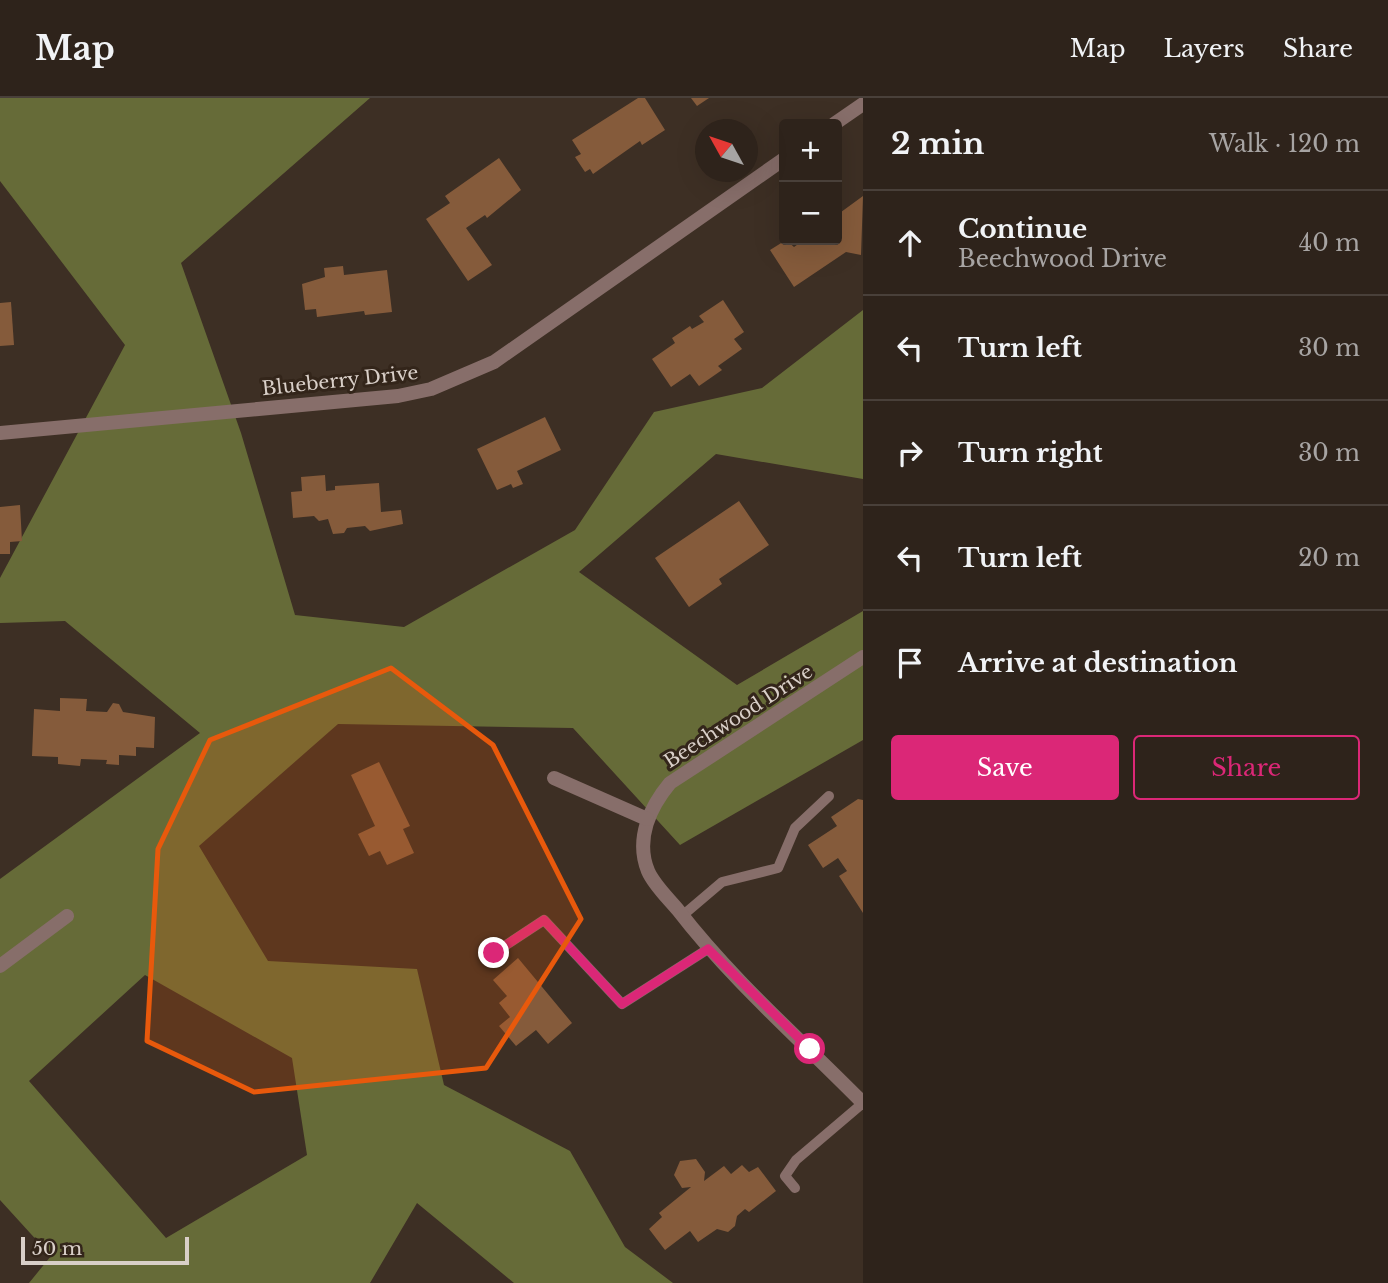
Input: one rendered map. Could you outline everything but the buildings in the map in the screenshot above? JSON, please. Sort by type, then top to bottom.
[{"type":"street","points":[[841,119],[863,104]]},
{"type":"street","name":"Blueberry Drive","points":[[0,433],[398,396],[464,378],[494,362],[779,162]]},
{"type":"street","name":"Beechwood Drive","points":[[863,656],[670,783],[656,799],[647,819],[644,853],[649,872],[708,949],[863,1103]]},
{"type":"street","points":[[554,778],[647,819]]},
{"type":"street","points":[[0,966],[67,916]]},
{"type":"lane","points":[[682,916],[722,882],[778,868],[795,828],[829,796]]},
{"type":"lane","points":[[494,953],[544,920],[622,1004],[708,949]]},
{"type":"lane","points":[[796,1188],[785,1176],[796,1160],[863,1103]]},
{"type":"highlighted area","points":[[391,668],[493,745],[581,919],[486,1068],[254,1092],[147,1041],[158,849],[210,740]]},
{"type":"green space","points":[[0,98],[370,98],[181,263],[241,433],[295,615],[404,627],[575,530],[654,412],[762,388],[863,310],[863,479],[716,454],[579,572],[737,685],[863,611],[863,740],[680,845],[573,728],[338,724],[199,846],[268,961],[417,969],[444,1085],[570,1151],[625,1247],[673,1283],[514,1283],[417,1203],[370,1283],[29,1283],[51,1256],[0,1200],[0,879],[200,733],[65,621],[0,623],[0,578],[125,345],[0,181]],"holes":[[[145,975],[292,1058],[307,1155],[166,1238],[29,1081]]]},
{"type":"route","points":[[494,953],[544,920],[622,1004],[708,949],[810,1049]]}]
